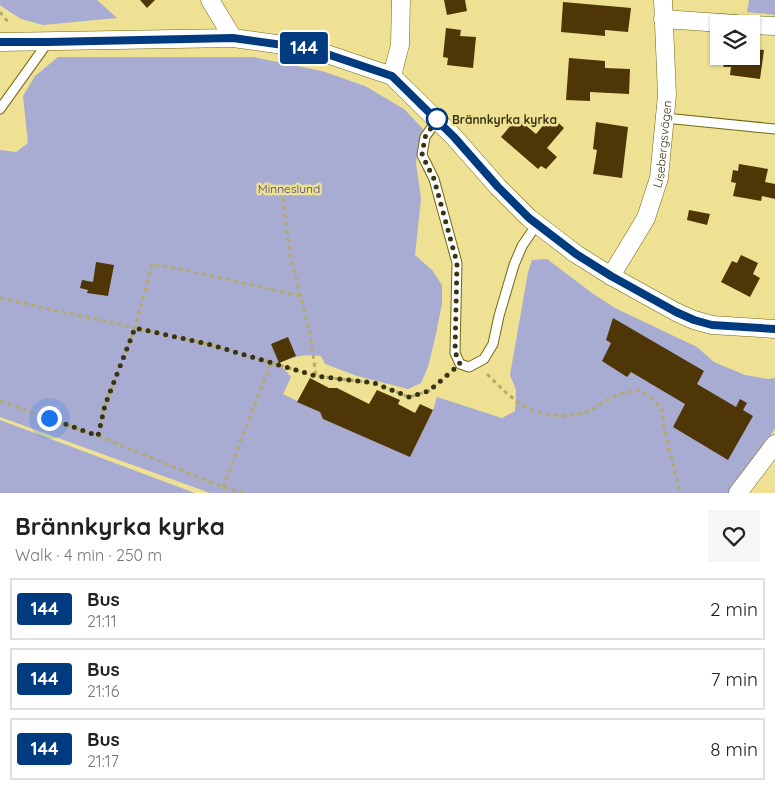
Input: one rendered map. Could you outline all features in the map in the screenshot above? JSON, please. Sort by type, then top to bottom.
[{"type":"street","points":[[210,0],[233,38]]},
{"type":"street","points":[[392,76],[400,45],[401,0]]},
{"type":"street","name":"Lisebergsvägen","points":[[611,276],[646,218],[659,178],[667,95],[663,0]]},
{"type":"street","points":[[663,19],[710,22]]},
{"type":"street","points":[[760,25],[775,26]]},
{"type":"street","points":[[0,42],[233,38],[312,49],[392,76],[454,137],[498,187],[529,218],[576,254],[611,276],[694,320],[712,325],[775,329]]},
{"type":"street","points":[[738,493],[775,444]]},
{"type":"lane","points":[[0,109],[48,42]]},
{"type":"lane","points":[[665,118],[775,129]]},
{"type":"lane","points":[[437,120],[425,137],[422,155],[434,179],[457,263],[455,352],[460,364],[469,368],[476,364],[484,359],[493,344],[514,264],[522,246],[537,224]]},
{"type":"path","points":[[283,198],[290,255],[310,333],[316,376]]},
{"type":"path","points":[[98,436],[105,405],[135,328],[152,264],[301,296]]},
{"type":"path","points":[[0,298],[208,344],[316,376],[374,383],[409,397],[429,391],[460,364]]},
{"type":"path","points":[[223,486],[272,363]]},
{"type":"path","points":[[476,364],[512,398],[534,412],[552,416],[576,415],[591,410],[609,399],[624,393],[639,390],[654,400],[663,412],[664,428],[680,493]]},
{"type":"path","points":[[0,400],[243,493]]},
{"type":"green space","points":[[0,0],[97,0],[117,18],[43,25],[21,19],[1,6]]},
{"type":"green space","points":[[749,0],[775,0],[775,15],[747,12]]},
{"type":"green space","name":"Minneslund","points":[[58,57],[253,57],[322,71],[365,86],[404,109],[423,129],[416,163],[421,198],[415,255],[432,270],[442,285],[442,303],[428,367],[421,383],[408,389],[357,376],[325,364],[321,356],[300,356],[279,363],[291,377],[283,394],[320,412],[323,419],[410,456],[433,410],[437,397],[502,418],[515,411],[516,390],[510,375],[528,272],[532,260],[547,259],[615,308],[697,347],[714,362],[745,375],[768,379],[775,378],[775,429],[730,493],[210,493],[0,417],[0,150],[16,152],[28,143],[23,96],[35,76]]},
{"type":"green space","points":[[0,420],[195,493],[0,493]]},
{"type":"building","points":[[140,0],[155,0],[147,8]]},
{"type":"building","points":[[444,0],[465,0],[467,11],[447,15]]},
{"type":"building","points":[[563,2],[631,8],[628,32],[605,30],[605,36],[561,32]]},
{"type":"building","points":[[446,28],[461,30],[460,36],[476,37],[473,68],[447,65],[448,58],[443,57]]},
{"type":"building","points":[[760,50],[764,50],[760,79],[730,75],[731,67],[724,67],[723,65],[760,65]]},
{"type":"building","points":[[569,58],[605,61],[605,68],[630,69],[629,94],[590,92],[590,101],[566,100]]},
{"type":"building","points":[[551,116],[564,128],[547,148],[557,157],[546,169],[541,166],[538,169],[501,137],[517,118],[536,134]]},
{"type":"building","points":[[596,122],[628,127],[622,178],[593,174],[597,150],[593,149]]},
{"type":"building","points":[[739,164],[768,169],[765,182],[775,184],[775,199],[762,196],[761,201],[733,196],[736,183],[731,182],[733,170],[738,171]]},
{"type":"building","points":[[689,210],[710,214],[707,225],[687,220]]},
{"type":"building","points":[[741,255],[758,263],[753,274],[760,278],[750,297],[721,282],[732,261],[737,263]]},
{"type":"building","points":[[96,262],[114,265],[108,296],[87,293],[88,290],[80,288],[82,280],[93,282]]},
{"type":"building","points":[[613,318],[704,371],[697,384],[736,407],[740,399],[747,403],[743,410],[753,416],[728,460],[673,427],[685,404],[631,372],[627,377],[602,361],[611,343],[606,340]]},
{"type":"building","points":[[288,337],[296,356],[279,363],[271,344]]},
{"type":"building","points":[[310,378],[329,388],[337,388],[369,404],[377,390],[400,400],[398,404],[415,413],[420,404],[433,410],[410,457],[323,419],[320,412],[297,402]]},
{"type":"bus line","name":"144","points":[[0,42],[233,38],[312,49],[368,67],[392,76],[454,137],[498,187],[529,218],[576,254],[611,276],[694,320],[712,325],[775,329]]},
{"type":"place","name":"Brännkyrka kyrka","points":[[437,119]]},
{"type":"route","points":[[49,418],[98,436],[105,405],[135,328],[208,344],[316,376],[374,383],[409,397],[429,391],[460,364],[455,352],[457,263],[434,179],[422,155],[425,137],[437,119]]}]
